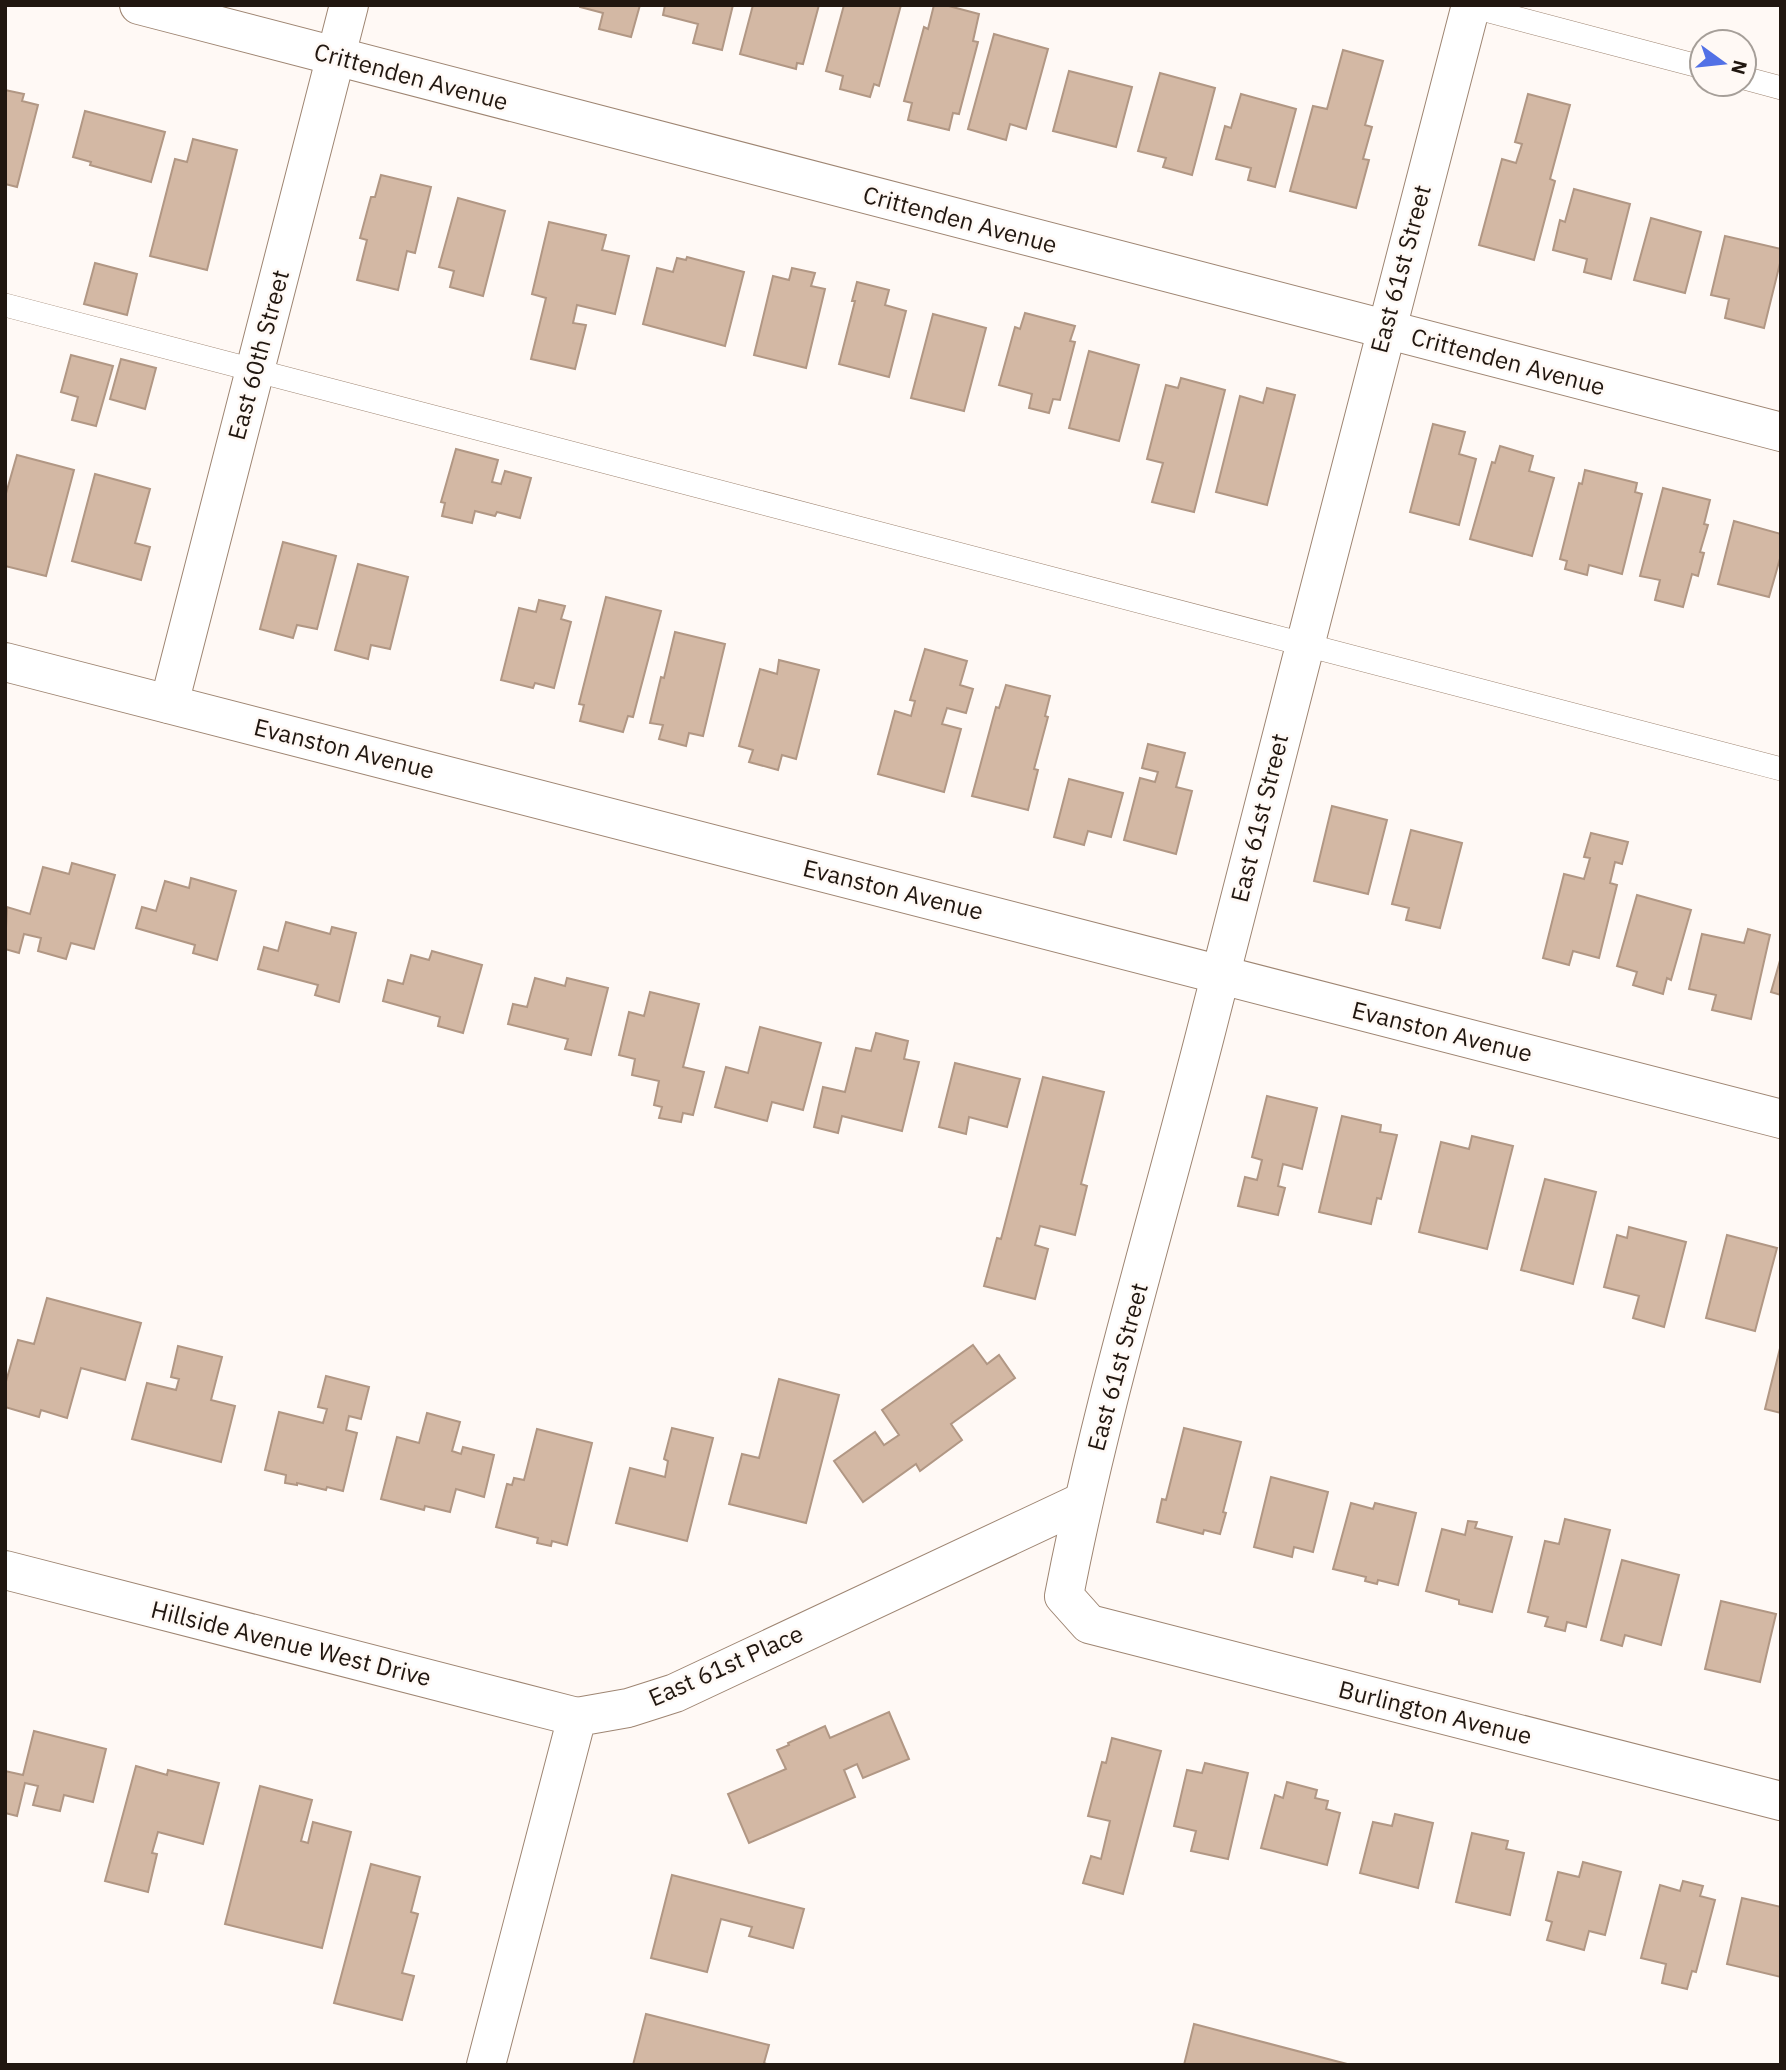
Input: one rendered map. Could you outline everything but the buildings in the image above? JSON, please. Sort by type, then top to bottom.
[{"type":"street","name":"Crittenden Avenue","points":[[139,5],[1781,432]]},
{"type":"street","name":"East 60th Street","points":[[169,704],[349,5]]},
{"type":"street","name":"East 61st Street","points":[[1089,1624],[1064,1596],[1082,1502],[1221,975],[1469,6]]},
{"type":"street","name":"Evanston Avenue","points":[[5,662],[1781,1119]]},
{"type":"street","name":"East 61st Place","points":[[577,1717],[628,1708],[675,1693],[1082,1502]]},
{"type":"street","name":"Hillside Avenue West Drive","points":[[5,1570],[577,1717]]},
{"type":"street","name":"Burlington Avenue","points":[[1089,1624],[1781,1801]]},
{"type":"street","points":[[486,2065],[577,1717]]},
{"type":"lane","points":[[1469,6],[1688,63]]},
{"type":"lane","points":[[1758,82],[1781,88]]},
{"type":"lane","points":[[5,305],[1781,769]]}]
